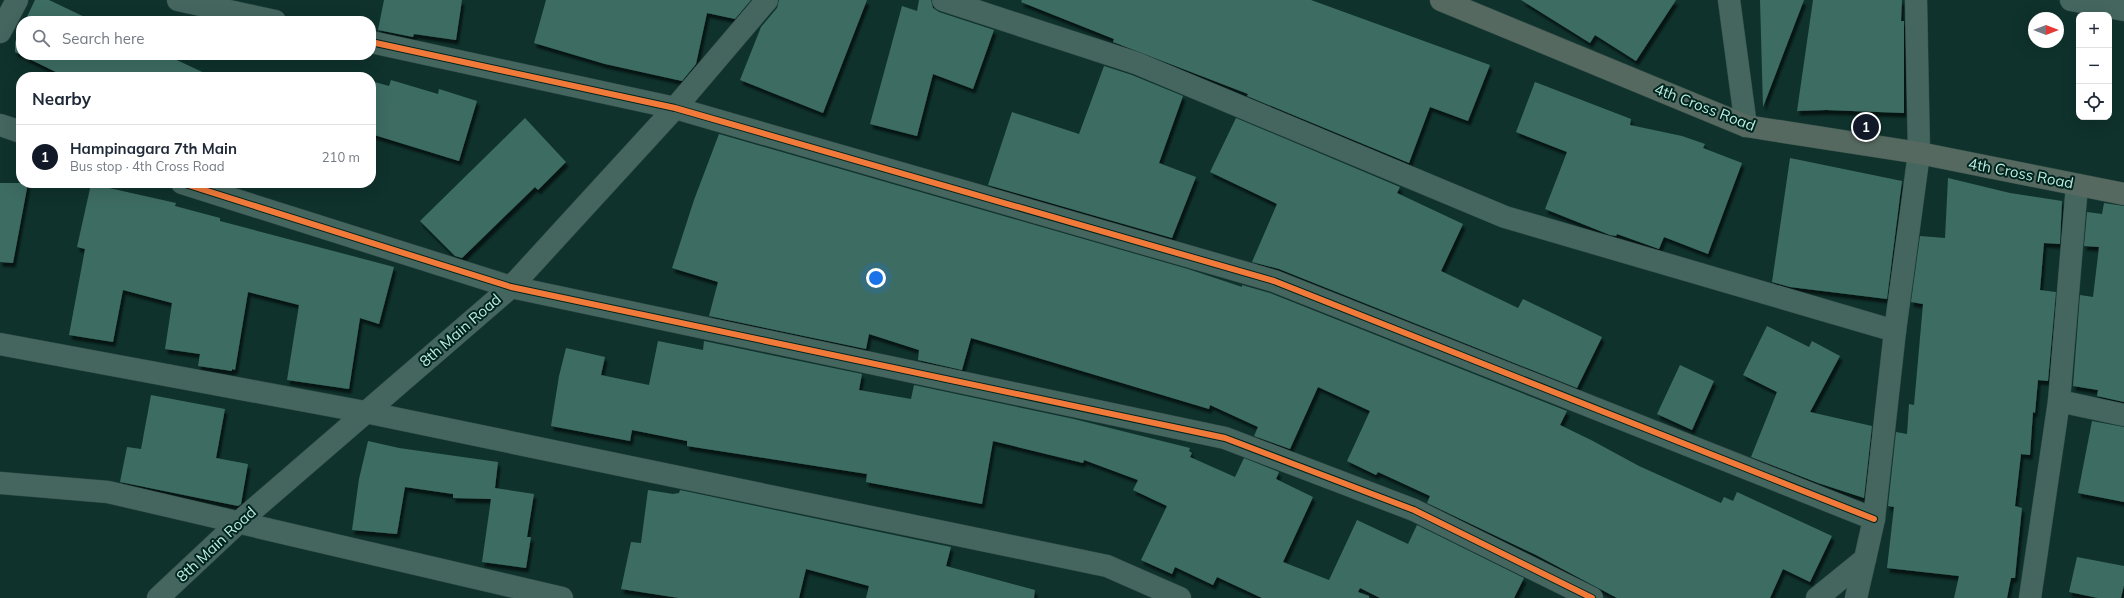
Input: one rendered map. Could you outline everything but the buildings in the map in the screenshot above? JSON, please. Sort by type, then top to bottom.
[{"type":"main road","name":"4th Cross Road","points":[[1441,0],[1746,126],[1919,152],[2124,194]]},
{"type":"street","points":[[0,32],[17,0]]},
{"type":"street","points":[[178,0],[252,16]]},
{"type":"street","name":"8th Main Road","points":[[158,598],[239,522],[510,287],[675,108],[767,0]]},
{"type":"street","points":[[943,0],[1136,63],[1505,217],[1895,331]]},
{"type":"street","points":[[1856,598],[1874,519],[1895,331],[1919,152],[1916,0]]},
{"type":"street","points":[[2071,0],[2124,10]]},
{"type":"street","points":[[1727,2],[1746,126]]},
{"type":"street","points":[[376,43],[675,108],[1274,281],[1874,519]]},
{"type":"street","points":[[0,125],[16,130]]},
{"type":"street","points":[[2030,598],[2059,401],[2077,185]]},
{"type":"street","points":[[198,188],[510,287],[1225,438],[1414,510],[1592,598]]},
{"type":"street","points":[[0,344],[365,412],[1107,566],[1180,598]]},
{"type":"street","points":[[2059,401],[2124,415]]},
{"type":"street","points":[[0,484],[108,492],[239,522],[486,590],[562,598]]},
{"type":"street","points":[[1817,598],[1864,559]]},
{"type":"cycle path","points":[[376,43],[675,108],[1274,281],[1874,519]]},
{"type":"cycle path","points":[[198,188],[511,287],[1225,438],[1414,510],[1592,598]]},
{"type":"place","name":"Hampinagara 7th Main","points":[[1866,127]]}]
